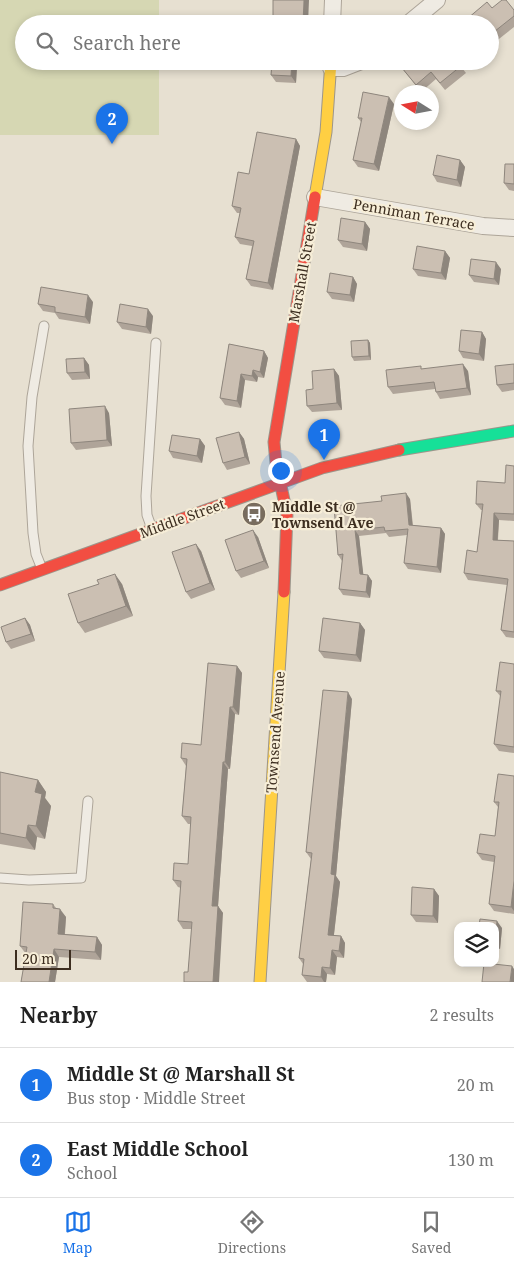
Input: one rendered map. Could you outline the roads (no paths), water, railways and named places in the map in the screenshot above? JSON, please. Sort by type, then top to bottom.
[{"type":"street","points":[[332,0],[332,15]]},
{"type":"street","points":[[419,15],[437,0]]},
{"type":"street","name":"Marshall Street","points":[[281,482],[274,453],[274,436],[326,132],[331,70]]},
{"type":"street","name":"Penniman Terrace","points":[[315,197],[483,226],[514,228]]},
{"type":"street","name":"Middle Street","points":[[0,585],[322,468],[373,455],[514,431]]},
{"type":"street","name":"Townsend Avenue","points":[[260,982],[288,525],[287,505],[281,482]]},
{"type":"lane","points":[[42,570],[36,554],[28,446],[32,397],[44,326]]},
{"type":"lane","points":[[152,530],[147,515],[146,496],[156,343]]},
{"type":"lane","points":[[0,878],[29,880],[81,878],[88,801]]},
{"type":"place","name":"East Middle School","points":[[112,144]]},
{"type":"place","name":"Middle St @ Marshall St","points":[[324,460]]},
{"type":"place","name":"Middle St @ Townsend Ave","points":[[254,514]]}]
